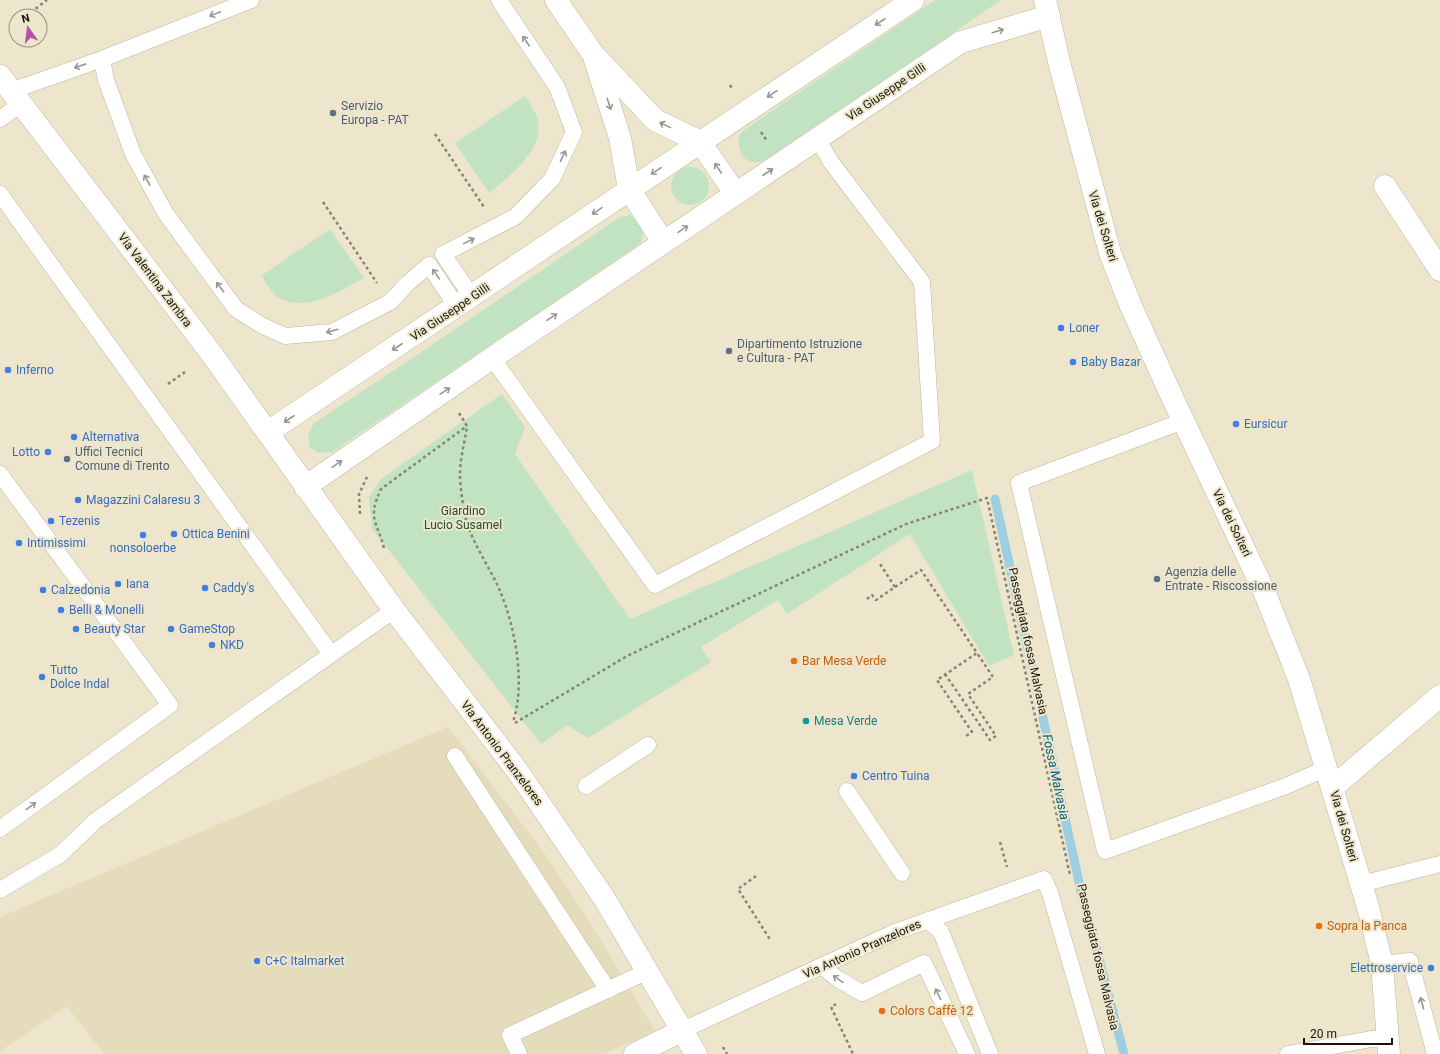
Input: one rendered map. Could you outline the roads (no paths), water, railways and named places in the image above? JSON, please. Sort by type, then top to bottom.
[{"type":"street","points":[[556,0],[592,54],[655,120],[700,142],[735,193]]},
{"type":"street","name":"Via Giuseppe Gilli","points":[[268,432],[913,0]]},
{"type":"street","name":"Via Giuseppe Gilli","points":[[305,487],[735,193],[961,42],[1047,8]]},
{"type":"street","name":"Via dei Solteri","points":[[1047,8],[1059,62],[1110,253],[1130,304],[1183,421],[1264,591],[1283,635],[1330,778],[1361,884],[1382,964],[1389,1046]]},
{"type":"street","points":[[592,54],[620,138],[629,189],[663,242]]},
{"type":"street","name":"Via Valentina Zambra","points":[[10,90],[211,353],[268,432],[305,487]]},
{"type":"street","points":[[1385,186],[1440,270]]},
{"type":"street","name":"Via Antonio Pranzelores","points":[[305,487],[394,610],[516,769],[604,898],[696,1054]]},
{"type":"street","points":[[1330,778],[1440,696]]},
{"type":"street","points":[[634,1054],[683,1030]]},
{"type":"lane","points":[[0,119],[10,90],[102,59],[251,0]]},
{"type":"lane","points":[[464,302],[443,254],[515,217],[552,179],[574,132],[557,87],[499,0]]},
{"type":"lane","points":[[102,59],[106,80],[133,154],[166,214],[236,309],[261,325],[284,336],[332,332],[390,302],[408,283],[429,265],[464,302]]},
{"type":"lane","points":[[492,358],[655,585],[932,441],[922,282],[832,162],[817,138]]},
{"type":"lane","points":[[0,194],[331,654]]},
{"type":"lane","points":[[1183,421],[1019,482],[1105,851],[1286,786],[1330,778]]},
{"type":"lane","points":[[0,474],[170,705],[0,829]]},
{"type":"lane","points":[[0,890],[61,854],[95,821],[394,610]]},
{"type":"lane","points":[[586,786],[648,745]]},
{"type":"lane","points":[[455,756],[608,990]]},
{"type":"lane","points":[[847,791],[902,873]]},
{"type":"lane","points":[[1361,884],[1440,864]]},
{"type":"lane","name":"Via Antonio Pranzelores","points":[[683,1030],[895,932],[1044,879],[1053,901],[1097,1054]]},
{"type":"lane","points":[[928,920],[941,932],[990,1054]]},
{"type":"lane","points":[[1382,964],[1410,961],[1435,1054]]},
{"type":"lane","points":[[821,966],[838,979],[862,993],[924,963],[967,1054]]},
{"type":"lane","points":[[519,1054],[510,1035],[648,971]]},
{"type":"lane","points":[[1288,1054],[1371,1039],[1389,1046]]},
{"type":"waterway","name":"Fossa Malvasia","points":[[995,499],[1081,891],[1124,1054]]},
{"type":"place","name":"Servizio Europa - PAT","points":[[333,113]]},
{"type":"place","name":"Loner","points":[[1061,328]]},
{"type":"place","name":"Dipartimento Istruzione e Cultura - PAT","points":[[729,351]]},
{"type":"place","name":"Baby Bazar","points":[[1073,362]]},
{"type":"place","name":"Inferno","points":[[8,370]]},
{"type":"place","name":"Eursicur","points":[[1236,424]]},
{"type":"place","name":"Alternativa","points":[[74,437]]},
{"type":"place","name":"Lotto","points":[[48,452]]},
{"type":"place","name":"Uffici Tecnici Comune di Trento","points":[[67,459]]},
{"type":"place","name":"Magazzini Calaresu 3","points":[[78,500]]},
{"type":"place","name":"Tezenis","points":[[51,521]]},
{"type":"place","name":"Ottica Benini","points":[[174,534]]},
{"type":"place","name":"nonsoloerbe","points":[[143,535]]},
{"type":"place","name":"Intimissimi","points":[[19,543]]},
{"type":"place","name":"Agenzia delle Entrate - Riscossione","points":[[1157,579]]},
{"type":"place","name":"Iana","points":[[118,584]]},
{"type":"place","name":"Caddy's","points":[[205,588]]},
{"type":"place","name":"Calzedonia","points":[[43,590]]},
{"type":"place","name":"Belli & Monelli","points":[[61,610]]},
{"type":"place","name":"Beauty Star","points":[[76,629]]},
{"type":"place","name":"GameStop","points":[[171,629]]},
{"type":"place","name":"NKD","points":[[212,645]]},
{"type":"place","name":"Bar Mesa Verde","points":[[794,661]]},
{"type":"place","name":"Tutto Dolce Indal","points":[[42,677]]},
{"type":"place","name":"Mesa Verde","points":[[806,721]]},
{"type":"place","name":"Centro Tuina","points":[[854,776]]},
{"type":"place","name":"Sopra la Panca","points":[[1319,926]]},
{"type":"place","name":"C+C Italmarket","points":[[257,961]]},
{"type":"place","name":"Elettroservice","points":[[1431,968]]},
{"type":"place","name":"Colors Caffè 12","points":[[882,1011]]},
{"type":"park label","name":"Giardino Lucio Susamel","points":[[463,518]]}]
